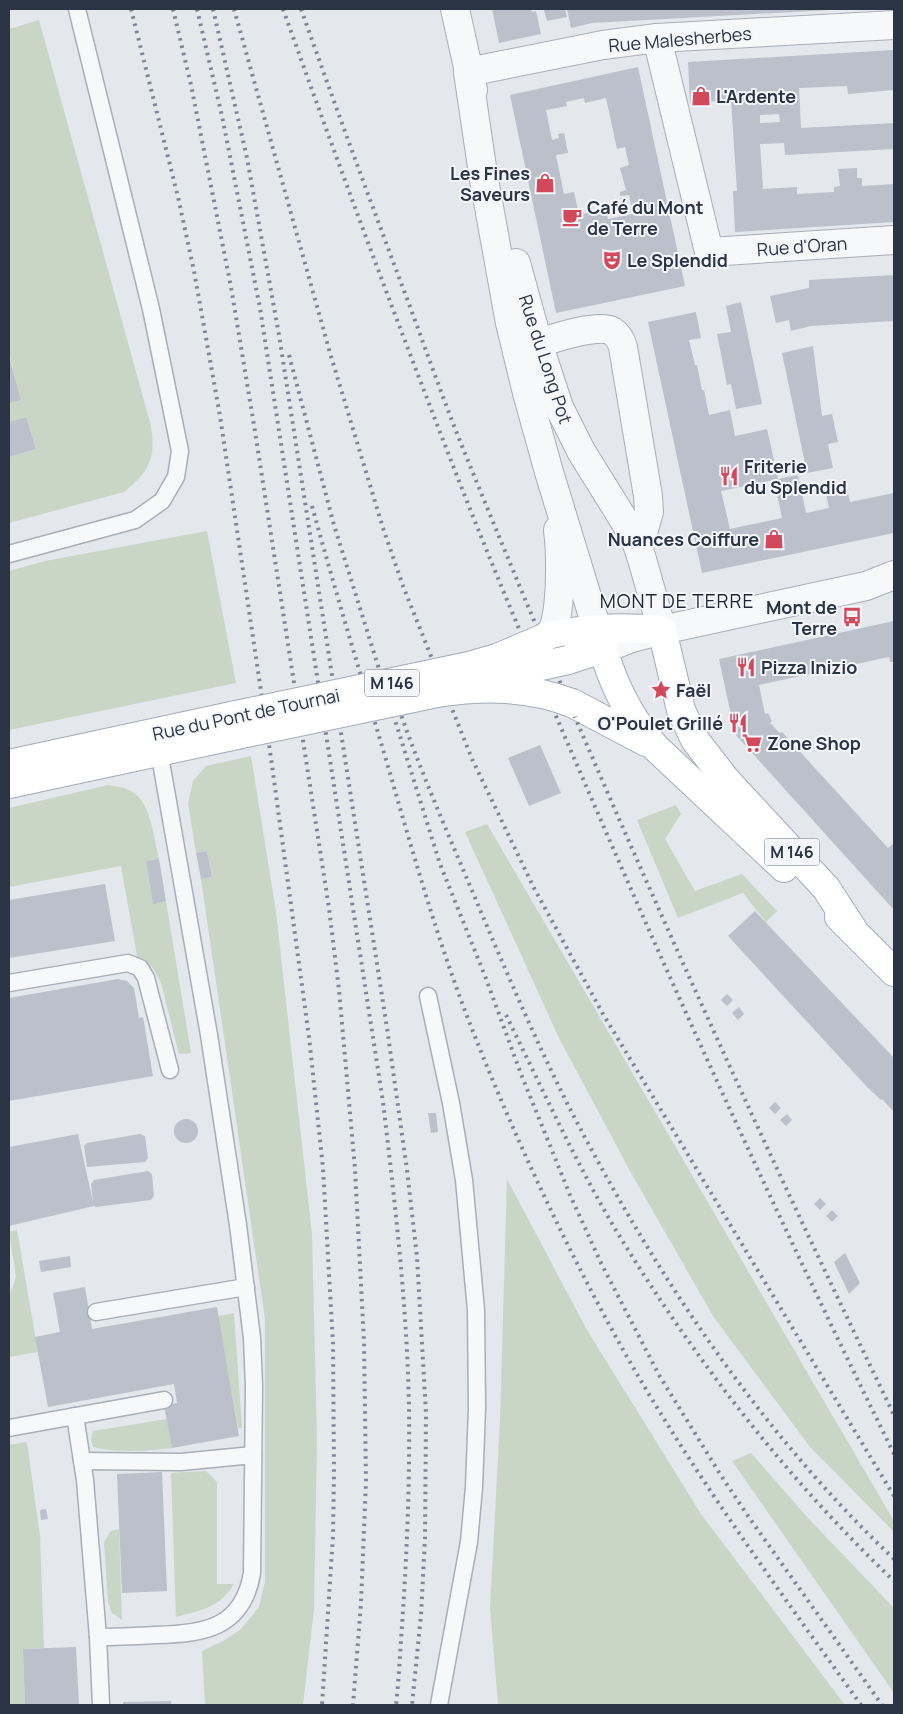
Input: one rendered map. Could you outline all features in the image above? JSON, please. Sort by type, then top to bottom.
[{"type":"main road","points":[[600,639],[621,627],[662,630]]},
{"type":"main road","name":"M 146","points":[[662,630],[681,710],[690,731],[702,750],[726,780],[826,888],[852,928]]},
{"type":"main road","name":"Rue du Pont de Tournai","points":[[236,726],[470,666],[497,658],[554,635],[600,639]]},
{"type":"main road","name":"Rue du Pont de Tournai","points":[[437,693],[492,676],[568,660],[600,639]]},
{"type":"main road","name":"M 146","points":[[600,639],[614,682],[626,706],[639,728],[656,748],[770,856],[852,928],[894,972]]},
{"type":"main road","name":"Rue du Pont de Tournai","points":[[9,764],[158,742],[236,726],[477,688],[539,692],[572,703],[656,748]]},
{"type":"main road","name":"Rue du Pont de Tournai","points":[[9,784],[158,742]]},
{"type":"street","name":"Rue du Long Pot","points":[[455,9],[468,72],[522,288],[528,347],[550,472],[559,538],[559,594],[556,614],[550,633],[554,635]]},
{"type":"street","name":"Rue Malesherbes","points":[[468,72],[603,45],[657,38],[894,25]]},
{"type":"street","name":"Rue d'Oran","points":[[657,38],[709,252],[894,240]]},
{"type":"street","points":[[528,347],[599,328],[611,331],[619,337],[623,346],[648,496],[649,512],[639,547]]},
{"type":"street","name":"Rue du Long Pot","points":[[528,347],[554,394],[572,436],[626,522],[639,547],[662,630]]},
{"type":"street","name":"Rue du Long Pot","points":[[550,472],[600,639]]},
{"type":"street","points":[[662,630],[866,586],[894,575]]},
{"type":"lane","points":[[9,554],[135,520],[162,501],[176,477],[180,451],[151,309],[77,9]]},
{"type":"lane","points":[[98,1638],[186,1634],[206,1630],[220,1624],[242,1603],[249,1588],[252,1573],[254,1386],[252,1338],[209,1035],[158,742]]},
{"type":"lane","points":[[9,983],[128,963],[140,968],[146,978],[170,1070]]},
{"type":"lane","points":[[428,996],[451,1103],[462,1171],[476,1310],[477,1408],[474,1487],[468,1542],[439,1705]]},
{"type":"lane","points":[[96,1312],[246,1287]]},
{"type":"lane","points":[[9,1428],[164,1400]]},
{"type":"lane","points":[[75,1416],[85,1480],[98,1638],[101,1705]]},
{"type":"lane","points":[[82,1461],[181,1462],[253,1455]]},
{"type":"green space","points":[[39,20],[151,426],[152,447],[149,464],[145,471],[124,492],[9,523],[9,457],[36,449],[26,417],[9,422],[9,403],[21,400],[9,353],[9,29]]},
{"type":"green space","points":[[207,531],[236,683],[9,730],[9,571],[45,561]]},
{"type":"green space","points":[[251,756],[276,912],[312,1234],[317,1440],[314,1609],[303,1705],[205,1705],[202,1651],[223,1641],[241,1629],[259,1607],[265,1582],[265,1319],[201,879],[212,877],[207,851],[196,853],[188,803],[193,781],[206,766]]},
{"type":"green space","points":[[108,785],[131,791],[138,796],[151,821],[159,859],[146,861],[153,903],[166,901],[191,1053],[179,1054],[161,983],[153,968],[137,956],[121,866],[9,887],[9,808]]},
{"type":"green space","points":[[676,805],[681,814],[665,839],[695,891],[742,874],[777,911],[766,922],[743,893],[678,918],[637,820]]},
{"type":"green space","points":[[487,824],[894,1521],[894,1532],[810,1447],[713,1316],[630,1171],[559,1038],[465,832]]},
{"type":"green space","points":[[507,1179],[587,1330],[701,1514],[845,1705],[498,1705],[490,1608],[500,1420]]},
{"type":"green space","points":[[17,1230],[38,1352],[9,1357],[9,1297],[16,1277],[9,1232]]},
{"type":"green space","points":[[234,1313],[242,1428],[238,1428],[218,1316]]},
{"type":"green space","points":[[167,1419],[172,1448],[122,1451],[93,1447],[91,1440],[93,1431]]},
{"type":"green space","points":[[27,1442],[40,1536],[44,1648],[23,1649],[25,1705],[9,1705],[9,1445]]},
{"type":"green space","points":[[751,1453],[807,1517],[894,1608],[894,1693],[732,1461]]},
{"type":"green space","points":[[206,1471],[217,1482],[217,1584],[234,1584],[222,1598],[209,1607],[176,1617],[171,1473]]},
{"type":"green space","points":[[119,1529],[122,1620],[112,1613],[108,1602],[104,1542],[111,1531]]},
{"type":"building","points":[[492,9],[531,9],[532,12],[536,11],[541,34],[499,43]]},
{"type":"building","points":[[565,9],[567,17],[547,21],[544,10]]},
{"type":"building","points":[[567,9],[830,10],[592,23],[571,28]]},
{"type":"building","points":[[894,50],[894,90],[848,94],[847,86],[799,88],[801,128],[894,123],[894,149],[785,155],[784,143],[760,144],[763,189],[797,187],[797,194],[834,192],[834,187],[840,186],[838,169],[857,168],[857,178],[862,178],[862,186],[894,184],[894,222],[735,232],[733,191],[737,191],[731,100],[690,103],[688,62]],"holes":[[[779,114],[780,122],[760,123],[760,115]]]},
{"type":"building","points":[[638,67],[685,286],[556,313],[510,95]],"holes":[[[584,98],[585,103],[606,98],[617,149],[625,147],[629,165],[620,168],[626,190],[620,192],[620,196],[629,195],[633,214],[608,219],[606,209],[579,215],[574,192],[564,194],[556,155],[568,153],[564,133],[558,134],[559,138],[552,140],[546,110],[567,106],[566,102]]]},
{"type":"building","points":[[894,275],[894,321],[811,326],[791,331],[789,320],[776,323],[770,296],[809,288],[809,280]]},
{"type":"building","points":[[741,302],[762,404],[736,409],[731,384],[727,385],[717,334],[731,332],[726,306]]},
{"type":"building","points":[[696,312],[701,338],[689,340],[702,390],[704,390],[709,415],[730,410],[735,436],[767,429],[778,479],[798,475],[806,513],[829,508],[826,494],[847,489],[850,502],[894,493],[894,533],[702,573],[648,322]],"holes":[[[774,480],[782,518],[730,529],[721,491]]]},
{"type":"building","points":[[813,346],[822,416],[832,414],[838,442],[828,444],[833,468],[807,473],[782,353]]},
{"type":"building","points":[[9,356],[21,400],[9,403]]},
{"type":"building","points":[[26,417],[36,449],[9,457],[9,422]]},
{"type":"building","points":[[894,621],[894,662],[890,662],[889,657],[759,685],[765,714],[768,713],[772,721],[770,723],[780,733],[782,732],[888,848],[894,843],[894,910],[735,734],[719,659]]},
{"type":"building","points":[[540,745],[561,793],[529,806],[508,758]]},
{"type":"building","points":[[207,851],[212,877],[201,879],[196,853]]},
{"type":"building","points":[[159,859],[166,901],[153,904],[146,861]]},
{"type":"building","points":[[105,884],[115,941],[9,958],[9,900]]},
{"type":"building","points":[[755,911],[894,1058],[894,1112],[868,1088],[728,936]]},
{"type":"building","points":[[118,979],[127,981],[134,988],[139,1018],[143,1017],[153,1076],[9,1101],[9,998]]},
{"type":"building","points":[[727,994],[733,1000],[727,1006],[721,1000]]},
{"type":"building","points":[[739,1007],[744,1014],[738,1020],[732,1013]]},
{"type":"building","points":[[775,1102],[781,1108],[775,1114],[769,1108]]},
{"type":"building","points":[[428,1113],[436,1113],[438,1132],[431,1133]]},
{"type":"building","points":[[787,1114],[792,1120],[786,1126],[780,1120]]},
{"type":"building","points":[[186,1119],[194,1123],[198,1131],[194,1139],[186,1143],[178,1139],[174,1131],[178,1123]]},
{"type":"building","points":[[78,1134],[93,1202],[91,1184],[94,1180],[148,1171],[152,1174],[154,1196],[151,1200],[94,1206],[9,1226],[9,1147]]},
{"type":"building","points":[[140,1134],[145,1136],[148,1158],[145,1162],[87,1167],[84,1146],[87,1143]]},
{"type":"building","points":[[820,1198],[826,1204],[820,1210],[814,1204]]},
{"type":"building","points":[[832,1210],[838,1216],[832,1222],[826,1216]]},
{"type":"building","points":[[845,1253],[860,1283],[849,1294],[834,1262]]},
{"type":"building","points":[[70,1256],[71,1267],[41,1272],[39,1261]]},
{"type":"building","points":[[85,1287],[92,1329],[217,1307],[239,1436],[172,1448],[164,1406],[177,1403],[174,1384],[48,1407],[35,1337],[60,1332],[53,1293]]},
{"type":"building","points":[[162,1472],[167,1591],[122,1593],[117,1474]]},
{"type":"building","points":[[46,1509],[48,1519],[41,1520],[40,1510]]},
{"type":"building","points":[[76,1647],[79,1705],[25,1705],[23,1649]]},
{"type":"building","points":[[171,1701],[171,1705],[123,1705],[123,1702]]},
{"type":"railway","points":[[131,9],[178,197],[194,271],[220,416],[271,758],[309,1037],[323,1168],[333,1344],[333,1536],[322,1705]]},
{"type":"railway","points":[[173,9],[191,85],[231,287],[329,908],[339,990],[355,1169],[364,1342],[366,1481],[361,1603],[353,1705]]},
{"type":"railway","points":[[197,9],[222,116],[260,308],[383,1102],[403,1292],[409,1407],[407,1544],[396,1705]]},
{"type":"railway","points":[[213,9],[247,158],[279,335],[387,1028],[407,1170],[417,1257],[426,1413],[425,1539],[421,1615],[412,1705]]},
{"type":"railway","points":[[234,9],[330,353],[383,528],[403,586],[472,759],[534,888],[603,1014],[894,1496]]},
{"type":"railway","points":[[283,9],[362,228],[424,391],[480,535],[536,669],[702,1048],[777,1211],[894,1454]]},
{"type":"railway","points":[[301,9],[453,424],[510,564],[615,809],[724,1053],[894,1415]]},
{"type":"railway","points":[[289,355],[334,525],[440,864],[570,1195],[601,1263],[659,1375],[748,1516],[882,1705]]},
{"type":"railway","points":[[312,506],[414,857],[446,958],[470,1024],[520,1144],[576,1262],[644,1387],[703,1480],[861,1705]]},
{"type":"railway","points":[[399,709],[438,811],[533,1032],[567,1103],[635,1226],[711,1345],[753,1402],[797,1457],[844,1509],[894,1559]]},
{"type":"railway","points":[[506,1015],[599,1201],[675,1322],[742,1413],[778,1457],[815,1500],[894,1581]]},
{"type":"place","name":"L'Ardente","points":[[701,96]]},
{"type":"place","name":"Les Fines Saveurs","points":[[545,183]]},
{"type":"place","name":"Café du Mont de Terre","points":[[572,217]]},
{"type":"place","name":"Le Splendid","points":[[612,260]]},
{"type":"place","name":"Friterie du Splendid","points":[[729,476]]},
{"type":"place","name":"Nuances Coiffure","points":[[774,539]]},
{"type":"place","name":"Mont de Terre","points":[[852,617]]},
{"type":"place","name":"Pizza Inizio","points":[[746,667]]},
{"type":"place","name":"Faël","points":[[661,690]]},
{"type":"place","name":"O'Poulet Grillé","points":[[738,723]]},
{"type":"place","name":"Zone Shop","points":[[752,743]]},
{"type":"district","name":"MONT DE TERRE","points":[[677,601]]}]
